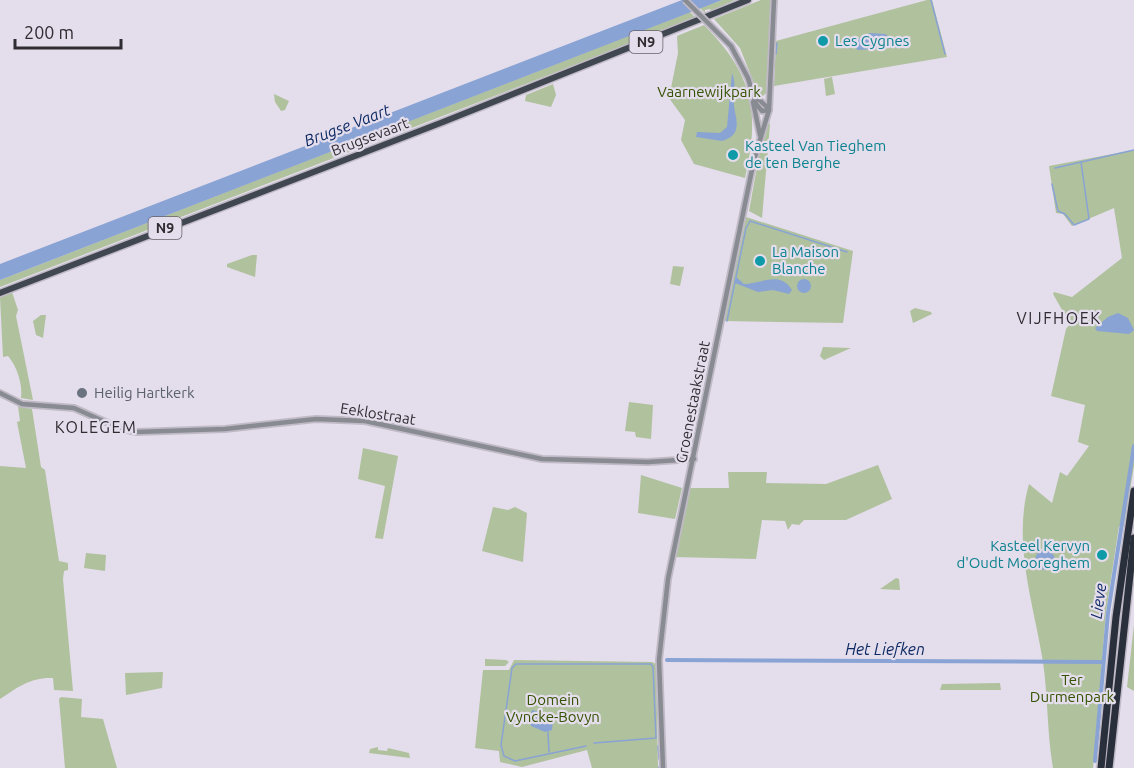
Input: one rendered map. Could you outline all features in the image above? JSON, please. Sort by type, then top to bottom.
[{"type":"highway","points":[[1101,768],[1116,617],[1134,491]]},
{"type":"highway","points":[[1109,768],[1134,538]]},
{"type":"main road","name":"Brugsevaart","points":[[0,292],[449,120],[747,0]]},
{"type":"street","points":[[685,0],[731,46],[748,78],[758,108],[765,112],[769,110]]},
{"type":"street","name":"Groenestaakstraat","points":[[663,768],[659,675],[668,579],[760,135],[769,110],[774,0]]},
{"type":"street","name":"Groenestaakstraat","points":[[753,94],[760,135]]},
{"type":"street","name":"Eeklostraat","points":[[0,393],[24,404],[74,408],[120,428],[136,432],[218,429],[343,419],[365,421],[542,459],[648,462],[694,459]]},
{"type":"green space","points":[[722,0],[735,0],[711,11],[710,9],[705,10],[705,13],[700,8]]},
{"type":"green space","name":"Vaarnewijkpark","points":[[761,0],[772,0],[766,93],[759,96],[740,48],[714,19]]},
{"type":"green space","points":[[932,0],[947,57],[774,86],[776,41]]},
{"type":"green space","points":[[690,12],[696,18],[0,287],[0,280]]},
{"type":"green space","name":"Vaarnewijkpark","points":[[704,25],[733,60],[748,95],[752,113],[752,133],[745,178],[694,164],[681,140],[685,120],[669,98],[678,53],[677,36]]},
{"type":"green space","points":[[832,77],[835,94],[826,96],[824,79]]},
{"type":"green space","points":[[553,84],[556,95],[551,107],[525,101],[526,95]]},
{"type":"green space","points":[[274,94],[289,101],[285,110],[281,111],[275,102]]},
{"type":"green space","points":[[769,122],[762,218],[749,211],[759,156]]},
{"type":"green space","name":"Ter Durmenpark","points":[[1134,150],[1134,466],[1124,526],[1119,526],[1106,612],[1093,768],[1053,768],[1043,662],[1026,573],[1024,506],[1029,484],[1052,503],[1060,472],[1067,476],[1089,446],[1078,442],[1085,405],[1051,396],[1066,329],[1070,324],[1053,294],[1054,292],[1072,297],[1122,258],[1114,208],[1072,226],[1063,214],[1056,213],[1049,166]]},
{"type":"green space","points":[[746,217],[853,251],[843,323],[724,321]]},
{"type":"green space","points":[[257,255],[255,277],[227,267],[227,264]]},
{"type":"green space","points":[[673,266],[684,267],[680,286],[670,284]]},
{"type":"green space","points":[[12,292],[18,310],[16,316],[33,400],[21,398],[17,370],[8,356],[3,357],[0,297]]},
{"type":"green space","points":[[915,308],[932,314],[913,323],[910,311]]},
{"type":"green space","points":[[41,315],[46,315],[43,338],[36,335],[33,321]]},
{"type":"green space","points":[[823,347],[851,348],[824,360],[820,356]]},
{"type":"green space","points":[[629,402],[653,405],[651,439],[636,437],[635,432],[625,431]]},
{"type":"green space","points":[[18,406],[32,409],[41,467],[45,470],[59,561],[68,563],[68,570],[64,571],[63,579],[73,691],[54,690],[53,678],[45,678],[25,684],[0,699],[0,466],[26,468],[17,422],[20,421]]},
{"type":"green space","points":[[363,448],[398,456],[383,539],[375,538],[385,486],[358,479]]},
{"type":"green space","points":[[878,465],[892,499],[846,520],[804,520],[799,525],[792,524],[788,530],[785,521],[762,520],[756,559],[674,557],[690,488],[729,488],[728,472],[767,472],[766,483],[826,484]]},
{"type":"green space","points":[[641,475],[682,488],[675,519],[638,513]]},
{"type":"green space","points":[[493,507],[508,510],[515,507],[527,513],[523,562],[482,551]]},
{"type":"green space","points":[[86,553],[106,555],[105,571],[84,568]]},
{"type":"green space","points":[[896,578],[899,579],[900,590],[880,589]]},
{"type":"green space","points":[[1134,625],[1134,691],[1127,687]]},
{"type":"green space","points":[[485,659],[509,662],[505,666],[485,666]]},
{"type":"green space","name":"Domein Vyncke-Bovyn","points":[[514,660],[652,662],[656,664],[658,768],[592,768],[587,750],[522,767],[500,762],[499,751],[475,748],[483,670],[509,670]]},
{"type":"green space","points":[[163,672],[162,688],[126,695],[125,673]]},
{"type":"green space","points":[[1000,683],[1001,690],[940,690],[942,684]]},
{"type":"green space","points":[[61,697],[82,699],[81,717],[103,719],[117,768],[65,768],[59,699]]},
{"type":"green space","points":[[378,747],[378,750],[387,751],[388,748],[409,753],[410,758],[369,753],[370,749]]},
{"type":"water","points":[[682,0],[722,0],[0,280],[0,264]]},
{"type":"water","points":[[870,33],[885,34],[903,47],[857,50],[854,41]]},
{"type":"water","points":[[732,73],[735,86],[736,131],[722,141],[696,137],[697,132],[720,133],[727,127]]},
{"type":"water","points":[[736,277],[744,284],[776,279],[787,284],[792,290],[789,294],[773,290],[758,292],[735,283]]},
{"type":"water","points":[[801,279],[807,279],[811,286],[807,293],[801,293],[797,289],[797,283]]},
{"type":"water","points":[[1118,313],[1128,318],[1134,330],[1129,334],[1097,331],[1095,328],[1108,317]]},
{"type":"water","points":[[1045,550],[1052,553],[1055,560],[1052,567],[1045,570],[1038,567],[1035,560],[1038,553]]},
{"type":"water","points":[[532,710],[550,715],[553,719],[552,730],[545,732],[531,726],[529,719]]},
{"type":"waterway","points":[[931,0],[945,54]]},
{"type":"waterway","points":[[776,54],[777,43]]},
{"type":"waterway","points":[[1055,168],[1134,150]]},
{"type":"waterway","points":[[1052,184],[1058,211],[1065,214],[1074,225],[1089,219],[1081,162]]},
{"type":"waterway","points":[[727,321],[746,228],[750,221],[847,252]]},
{"type":"waterway","name":"Lieve","points":[[1095,761],[1108,613],[1134,446]]},
{"type":"waterway","name":"Het Liefken","points":[[667,660],[1103,662]]},
{"type":"waterway","points":[[586,746],[515,761],[504,756],[501,745],[512,668],[516,664],[651,664],[656,738],[594,743]]},
{"type":"waterway","points":[[548,732],[549,752]]},
{"type":"waterway","points":[[658,746],[659,759]]},
{"type":"place","name":"Les Cygnes","points":[[823,41]]},
{"type":"place","name":"Kasteel Van Tieghem de ten Berghe","points":[[733,155]]},
{"type":"place","name":"La Maison Blanche","points":[[760,261]]},
{"type":"place","name":"Heilig Hartkerk","points":[[82,393]]},
{"type":"place","name":"Kasteel Kervyn d'Oudt Mooreghem","points":[[1102,555]]},
{"type":"district","name":"VIJFHOEK","points":[[1059,318]]},
{"type":"district","name":"KOLEGEM","points":[[96,427]]},
{"type":"water label","name":"Brugse Vaart","points":[[347,125]]}]
